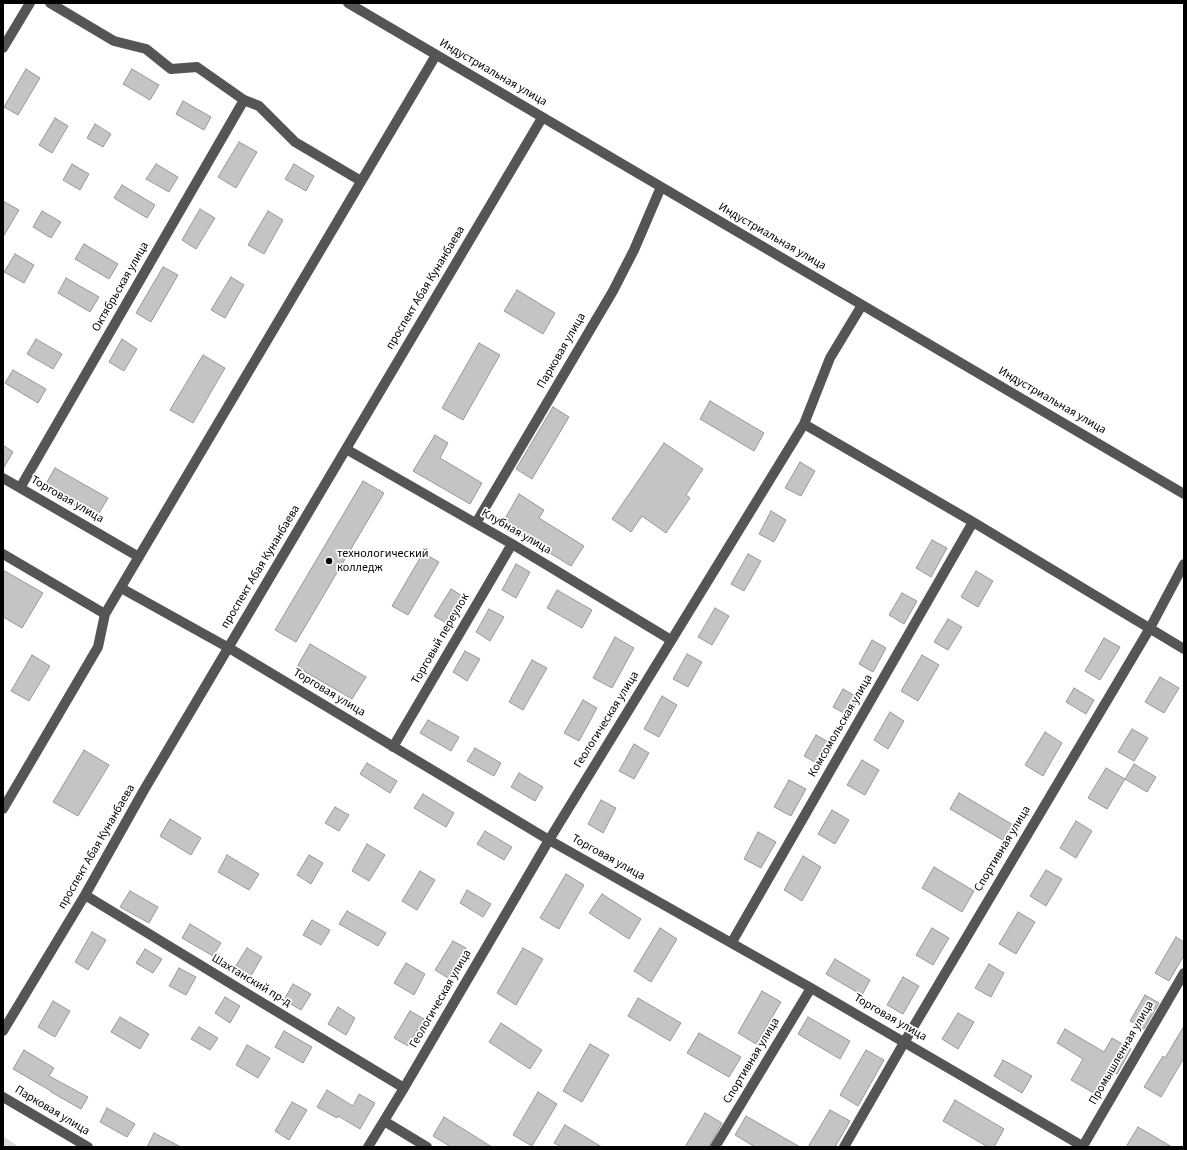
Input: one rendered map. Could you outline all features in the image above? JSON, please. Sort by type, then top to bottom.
[{"type":"street","points":[[3,48],[30,3]]},
{"type":"street","points":[[50,3],[114,41],[146,49],[172,69],[197,67],[244,100],[259,106],[295,142],[361,181]]},
{"type":"street","name":"Индустриальная улица","points":[[348,3],[1184,494]]},
{"type":"street","points":[[3,809],[98,647],[105,614],[436,55]]},
{"type":"street","name":"Октябрьская улица","points":[[20,488],[244,100]]},
{"type":"street","name":"проспект Абая Кунанбаева","points":[[3,1031],[85,895],[144,790],[542,118]]},
{"type":"street","name":"Парковая улица","points":[[476,523],[613,291],[634,250],[661,187]]},
{"type":"street","name":"Геологическая улица","points":[[368,1147],[404,1088],[548,840],[804,424],[830,358],[862,305]]},
{"type":"street","points":[[804,424],[973,522],[1184,649]]},
{"type":"street","name":"Клубная улица","points":[[346,449],[512,544],[671,640]]},
{"type":"street","name":"Торговая улица","points":[[3,478],[139,557]]},
{"type":"street","name":"Комсомольская улица","points":[[732,942],[973,522]]},
{"type":"street","name":"Торговый переулок","points":[[393,747],[512,544]]},
{"type":"street","points":[[3,554],[105,614]]},
{"type":"street","name":"Спортивная улица","points":[[844,1147],[904,1041],[1150,628],[1184,564]]},
{"type":"street","name":"Торговая улица","points":[[120,588],[229,648],[548,840],[732,942],[904,1041],[1083,1147]]},
{"type":"street","name":"Шахтанский пр-д","points":[[85,895],[404,1088]]},
{"type":"street","name":"Промышленная улица","points":[[1083,1147],[1184,973]]},
{"type":"street","name":"Спортивная улица","points":[[715,1147],[811,988]]},
{"type":"street","name":"Парковая улица","points":[[3,1097],[88,1147]]},
{"type":"street","points":[[384,1121],[426,1147]]},
{"type":"shaded area","points":[[3,1136],[19,1147],[3,1147]]},
{"type":"building","points":[[26,69],[40,78],[18,115],[4,107]]},
{"type":"building","points":[[132,69],[159,85],[150,100],[123,84]]},
{"type":"building","points":[[183,101],[211,117],[204,130],[176,114]]},
{"type":"building","points":[[55,118],[68,126],[52,153],[39,145]]},
{"type":"building","points":[[95,124],[111,134],[103,147],[87,138]]},
{"type":"building","points":[[239,142],[257,152],[236,188],[218,177]]},
{"type":"building","points":[[72,164],[89,174],[80,190],[63,180]]},
{"type":"building","points":[[156,164],[178,177],[169,192],[146,179]]},
{"type":"building","points":[[294,164],[314,176],[306,191],[285,179]]},
{"type":"building","points":[[122,185],[155,205],[147,218],[114,198]]},
{"type":"building","points":[[3,201],[19,210],[3,237]]},
{"type":"building","points":[[200,209],[215,218],[196,249],[182,240]]},
{"type":"building","points":[[42,211],[61,222],[51,238],[33,227]]},
{"type":"building","points":[[268,211],[283,220],[264,254],[248,245]]},
{"type":"building","points":[[84,244],[118,264],[109,279],[75,259]]},
{"type":"building","points":[[15,254],[34,265],[24,283],[4,272]]},
{"type":"building","points":[[163,267],[178,275],[151,322],[136,313]]},
{"type":"building","points":[[231,277],[244,285],[225,318],[211,310]]},
{"type":"building","points":[[66,278],[99,297],[90,312],[58,293]]},
{"type":"building","points":[[517,290],[555,313],[543,334],[504,311]]},
{"type":"building","points":[[36,339],[62,354],[53,369],[27,354]]},
{"type":"building","points":[[122,339],[137,349],[124,371],[109,362]]},
{"type":"building","points":[[479,343],[500,355],[463,420],[442,408]]},
{"type":"building","points":[[203,355],[225,368],[193,423],[170,410]]},
{"type":"building","points":[[13,370],[46,389],[38,403],[5,383]]},
{"type":"building","points":[[710,401],[764,433],[754,451],[700,419]]},
{"type":"building","points":[[553,407],[569,417],[532,479],[516,469]]},
{"type":"building","points":[[435,435],[448,443],[440,458],[482,483],[470,504],[413,471]]},
{"type":"building","points":[[664,443],[703,469],[686,495],[690,498],[666,533],[642,516],[631,532],[612,519]]},
{"type":"building","points":[[3,445],[13,452],[3,469]]},
{"type":"building","points":[[800,462],[815,471],[801,496],[785,488]]},
{"type":"building","points":[[55,468],[108,498],[96,518],[44,487]]},
{"type":"building","name":"технологический колледж","points":[[363,481],[384,493],[296,642],[275,630]]},
{"type":"building","points":[[519,494],[544,510],[539,518],[584,546],[571,566],[502,524]]},
{"type":"building","points":[[771,511],[786,520],[774,542],[759,534]]},
{"type":"building","points":[[932,540],[947,548],[931,577],[916,568]]},
{"type":"building","points":[[423,553],[439,562],[408,615],[392,606]]},
{"type":"building","points":[[748,554],[761,561],[744,591],[731,584]]},
{"type":"building","points":[[516,564],[530,572],[516,598],[502,590]]},
{"type":"building","points":[[3,570],[43,593],[22,628],[3,617]]},
{"type":"building","points":[[976,571],[993,581],[978,607],[961,597]]},
{"type":"building","points":[[451,589],[464,597],[448,624],[434,616]]},
{"type":"building","points":[[557,590],[592,610],[582,628],[547,608]]},
{"type":"building","points":[[902,593],[917,601],[904,624],[889,615]]},
{"type":"building","points":[[715,608],[729,616],[712,645],[698,637]]},
{"type":"building","points":[[489,609],[504,617],[490,641],[476,632]]},
{"type":"building","points":[[948,619],[962,627],[948,650],[934,642]]},
{"type":"building","points":[[615,637],[634,648],[612,688],[593,678]]},
{"type":"building","points":[[1104,638],[1120,647],[1100,680],[1085,671]]},
{"type":"building","points":[[872,640],[886,648],[873,672],[859,664]]},
{"type":"building","points":[[310,644],[366,677],[352,699],[297,667]]},
{"type":"building","points":[[465,651],[480,659],[467,681],[453,672]]},
{"type":"building","points":[[687,654],[702,662],[688,687],[673,679]]},
{"type":"building","points":[[32,655],[50,666],[29,701],[11,691]]},
{"type":"building","points":[[922,655],[939,665],[918,701],[901,691]]},
{"type":"building","points":[[532,660],[547,668],[523,710],[509,702]]},
{"type":"building","points":[[1160,677],[1179,688],[1164,713],[1145,702]]},
{"type":"building","points":[[1074,688],[1094,700],[1086,714],[1066,702]]},
{"type":"building","points":[[843,689],[859,698],[849,716],[833,707]]},
{"type":"building","points":[[662,696],[677,705],[659,737],[644,729]]},
{"type":"building","points":[[583,700],[597,708],[579,741],[564,733]]},
{"type":"building","points":[[890,712],[904,721],[888,749],[874,740]]},
{"type":"building","points":[[428,720],[459,737],[451,751],[420,733]]},
{"type":"building","points":[[1132,729],[1148,738],[1134,761],[1118,752]]},
{"type":"building","points":[[1045,732],[1062,743],[1043,776],[1025,765]]},
{"type":"building","points":[[816,735],[832,744],[820,765],[804,756]]},
{"type":"building","points":[[634,744],[649,753],[634,779],[619,771]]},
{"type":"building","points":[[475,748],[501,763],[494,776],[467,761]]},
{"type":"building","points":[[84,750],[109,765],[78,816],[53,802]]},
{"type":"building","points":[[862,760],[879,770],[865,795],[847,785]]},
{"type":"building","points":[[367,763],[397,781],[390,793],[360,774]]},
{"type":"building","points":[[1134,764],[1156,777],[1147,792],[1125,779]]},
{"type":"building","points":[[1106,768],[1125,779],[1107,809],[1088,798]]},
{"type":"building","points":[[519,773],[543,787],[535,801],[511,787]]},
{"type":"building","points":[[789,780],[806,789],[791,816],[774,807]]},
{"type":"building","points":[[959,793],[1015,826],[1006,842],[950,809]]},
{"type":"building","points":[[423,794],[454,813],[446,827],[414,808]]},
{"type":"building","points":[[601,800],[616,808],[603,833],[588,824]]},
{"type":"building","points":[[335,807],[349,815],[339,831],[325,823]]},
{"type":"building","points":[[832,810],[849,820],[835,844],[818,834]]},
{"type":"building","points":[[170,819],[201,838],[191,855],[160,836]]},
{"type":"building","points":[[1076,821],[1092,831],[1076,858],[1060,848]]},
{"type":"building","points":[[485,831],[512,847],[504,860],[477,844]]},
{"type":"building","points":[[758,832],[776,842],[761,868],[744,859]]},
{"type":"building","points":[[367,844],[385,855],[369,881],[352,871]]},
{"type":"building","points":[[227,855],[259,874],[249,890],[218,872]]},
{"type":"building","points":[[309,855],[323,863],[311,884],[297,875]]},
{"type":"building","points":[[803,856],[821,867],[802,901],[784,890]]},
{"type":"building","points":[[934,867],[974,891],[962,912],[922,888]]},
{"type":"building","points":[[1046,870],[1062,879],[1046,906],[1030,896]]},
{"type":"building","points":[[420,871],[435,880],[417,910],[402,901]]},
{"type":"building","points":[[566,874],[584,885],[559,929],[540,918]]},
{"type":"building","points":[[467,890],[491,904],[483,917],[460,903]]},
{"type":"building","points":[[130,891],[158,907],[149,923],[120,907]]},
{"type":"building","points":[[602,894],[641,919],[629,939],[589,913]]},
{"type":"building","points":[[347,911],[386,933],[378,946],[339,924]]},
{"type":"building","points":[[1018,912],[1035,922],[1016,954],[999,944]]},
{"type":"building","points":[[312,920],[330,930],[321,945],[303,935]]},
{"type":"building","points":[[190,924],[221,943],[213,956],[182,938]]},
{"type":"building","points":[[660,928],[677,939],[651,982],[634,971]]},
{"type":"building","points":[[932,928],[949,938],[933,965],[916,955]]},
{"type":"building","points":[[92,932],[106,940],[88,970],[75,962]]},
{"type":"building","points":[[1176,937],[1184,942],[1184,955],[1169,981],[1155,973]]},
{"type":"building","points":[[453,941],[466,948],[448,978],[435,970]]},
{"type":"building","points":[[247,948],[262,957],[248,981],[232,972]]},
{"type":"building","points":[[523,948],[543,959],[516,1005],[497,993]]},
{"type":"building","points":[[145,949],[162,959],[153,973],[136,963]]},
{"type":"building","points":[[835,959],[870,980],[862,995],[826,974]]},
{"type":"building","points":[[406,963],[425,974],[414,995],[394,983]]},
{"type":"building","points":[[989,964],[1004,973],[991,997],[975,988]]},
{"type":"building","points":[[179,968],[196,977],[186,995],[169,986]]},
{"type":"building","points":[[903,977],[919,986],[903,1014],[887,1005]]},
{"type":"building","points":[[293,984],[311,994],[301,1010],[284,1000]]},
{"type":"building","points":[[762,991],[781,1002],[756,1044],[738,1033]]},
{"type":"building","points":[[1145,995],[1159,1003],[1144,1029],[1130,1021]]},
{"type":"building","points":[[225,997],[240,1006],[230,1023],[215,1013]]},
{"type":"building","points":[[638,998],[681,1023],[670,1041],[628,1016]]},
{"type":"building","points":[[53,1001],[70,1011],[55,1037],[38,1027]]},
{"type":"building","points":[[338,1007],[355,1018],[346,1035],[328,1024]]},
{"type":"building","points":[[410,1011],[424,1019],[408,1046],[394,1038]]},
{"type":"building","points":[[958,1013],[974,1022],[958,1049],[942,1039]]},
{"type":"building","points":[[120,1017],[149,1034],[140,1049],[111,1032]]},
{"type":"building","points":[[808,1017],[850,1041],[840,1059],[798,1034]]},
{"type":"building","points":[[501,1023],[542,1050],[530,1069],[489,1042]]},
{"type":"building","points":[[1184,1026],[1184,1058],[1161,1097],[1144,1087],[1163,1056],[1165,1058]]},
{"type":"building","points":[[199,1027],[218,1038],[210,1050],[191,1039]]},
{"type":"building","points":[[1065,1029],[1104,1052],[1112,1038],[1131,1049],[1117,1074],[1113,1072],[1099,1096],[1071,1080],[1083,1059],[1057,1043]]},
{"type":"building","points":[[284,1031],[312,1047],[303,1063],[275,1047]]},
{"type":"building","points":[[699,1033],[741,1057],[729,1077],[687,1053]]},
{"type":"building","points":[[590,1044],[609,1055],[582,1102],[563,1091]]},
{"type":"building","points":[[247,1045],[270,1058],[258,1078],[236,1065]]},
{"type":"building","points":[[24,1050],[54,1068],[49,1076],[88,1097],[81,1109],[13,1069]]},
{"type":"building","points":[[866,1050],[884,1060],[858,1106],[840,1095]]},
{"type":"building","points":[[1003,1060],[1032,1076],[1022,1093],[994,1076]]},
{"type":"building","points":[[327,1090],[353,1106],[359,1094],[375,1103],[360,1129],[338,1116],[337,1118],[317,1107]]},
{"type":"building","points":[[538,1092],[557,1104],[532,1146],[513,1135]]},
{"type":"building","points":[[955,1100],[1004,1129],[994,1147],[988,1147],[943,1121]]},
{"type":"building","points":[[292,1102],[307,1110],[289,1140],[275,1131]]},
{"type":"building","points":[[107,1108],[135,1124],[127,1137],[100,1122]]},
{"type":"building","points":[[830,1110],[850,1121],[835,1147],[808,1147]]},
{"type":"building","points":[[705,1113],[722,1123],[709,1147],[685,1147]]},
{"type":"building","points":[[746,1116],[800,1147],[755,1147],[735,1135]]},
{"type":"building","points":[[444,1117],[492,1147],[451,1147],[433,1136]]},
{"type":"building","points":[[565,1125],[602,1147],[562,1147],[554,1143]]},
{"type":"building","points":[[1138,1127],[1172,1147],[1126,1147]]},
{"type":"building","points":[[154,1133],[181,1147],[147,1147]]},
{"type":"place","name":"технологический колледж","points":[[329,561]]}]
